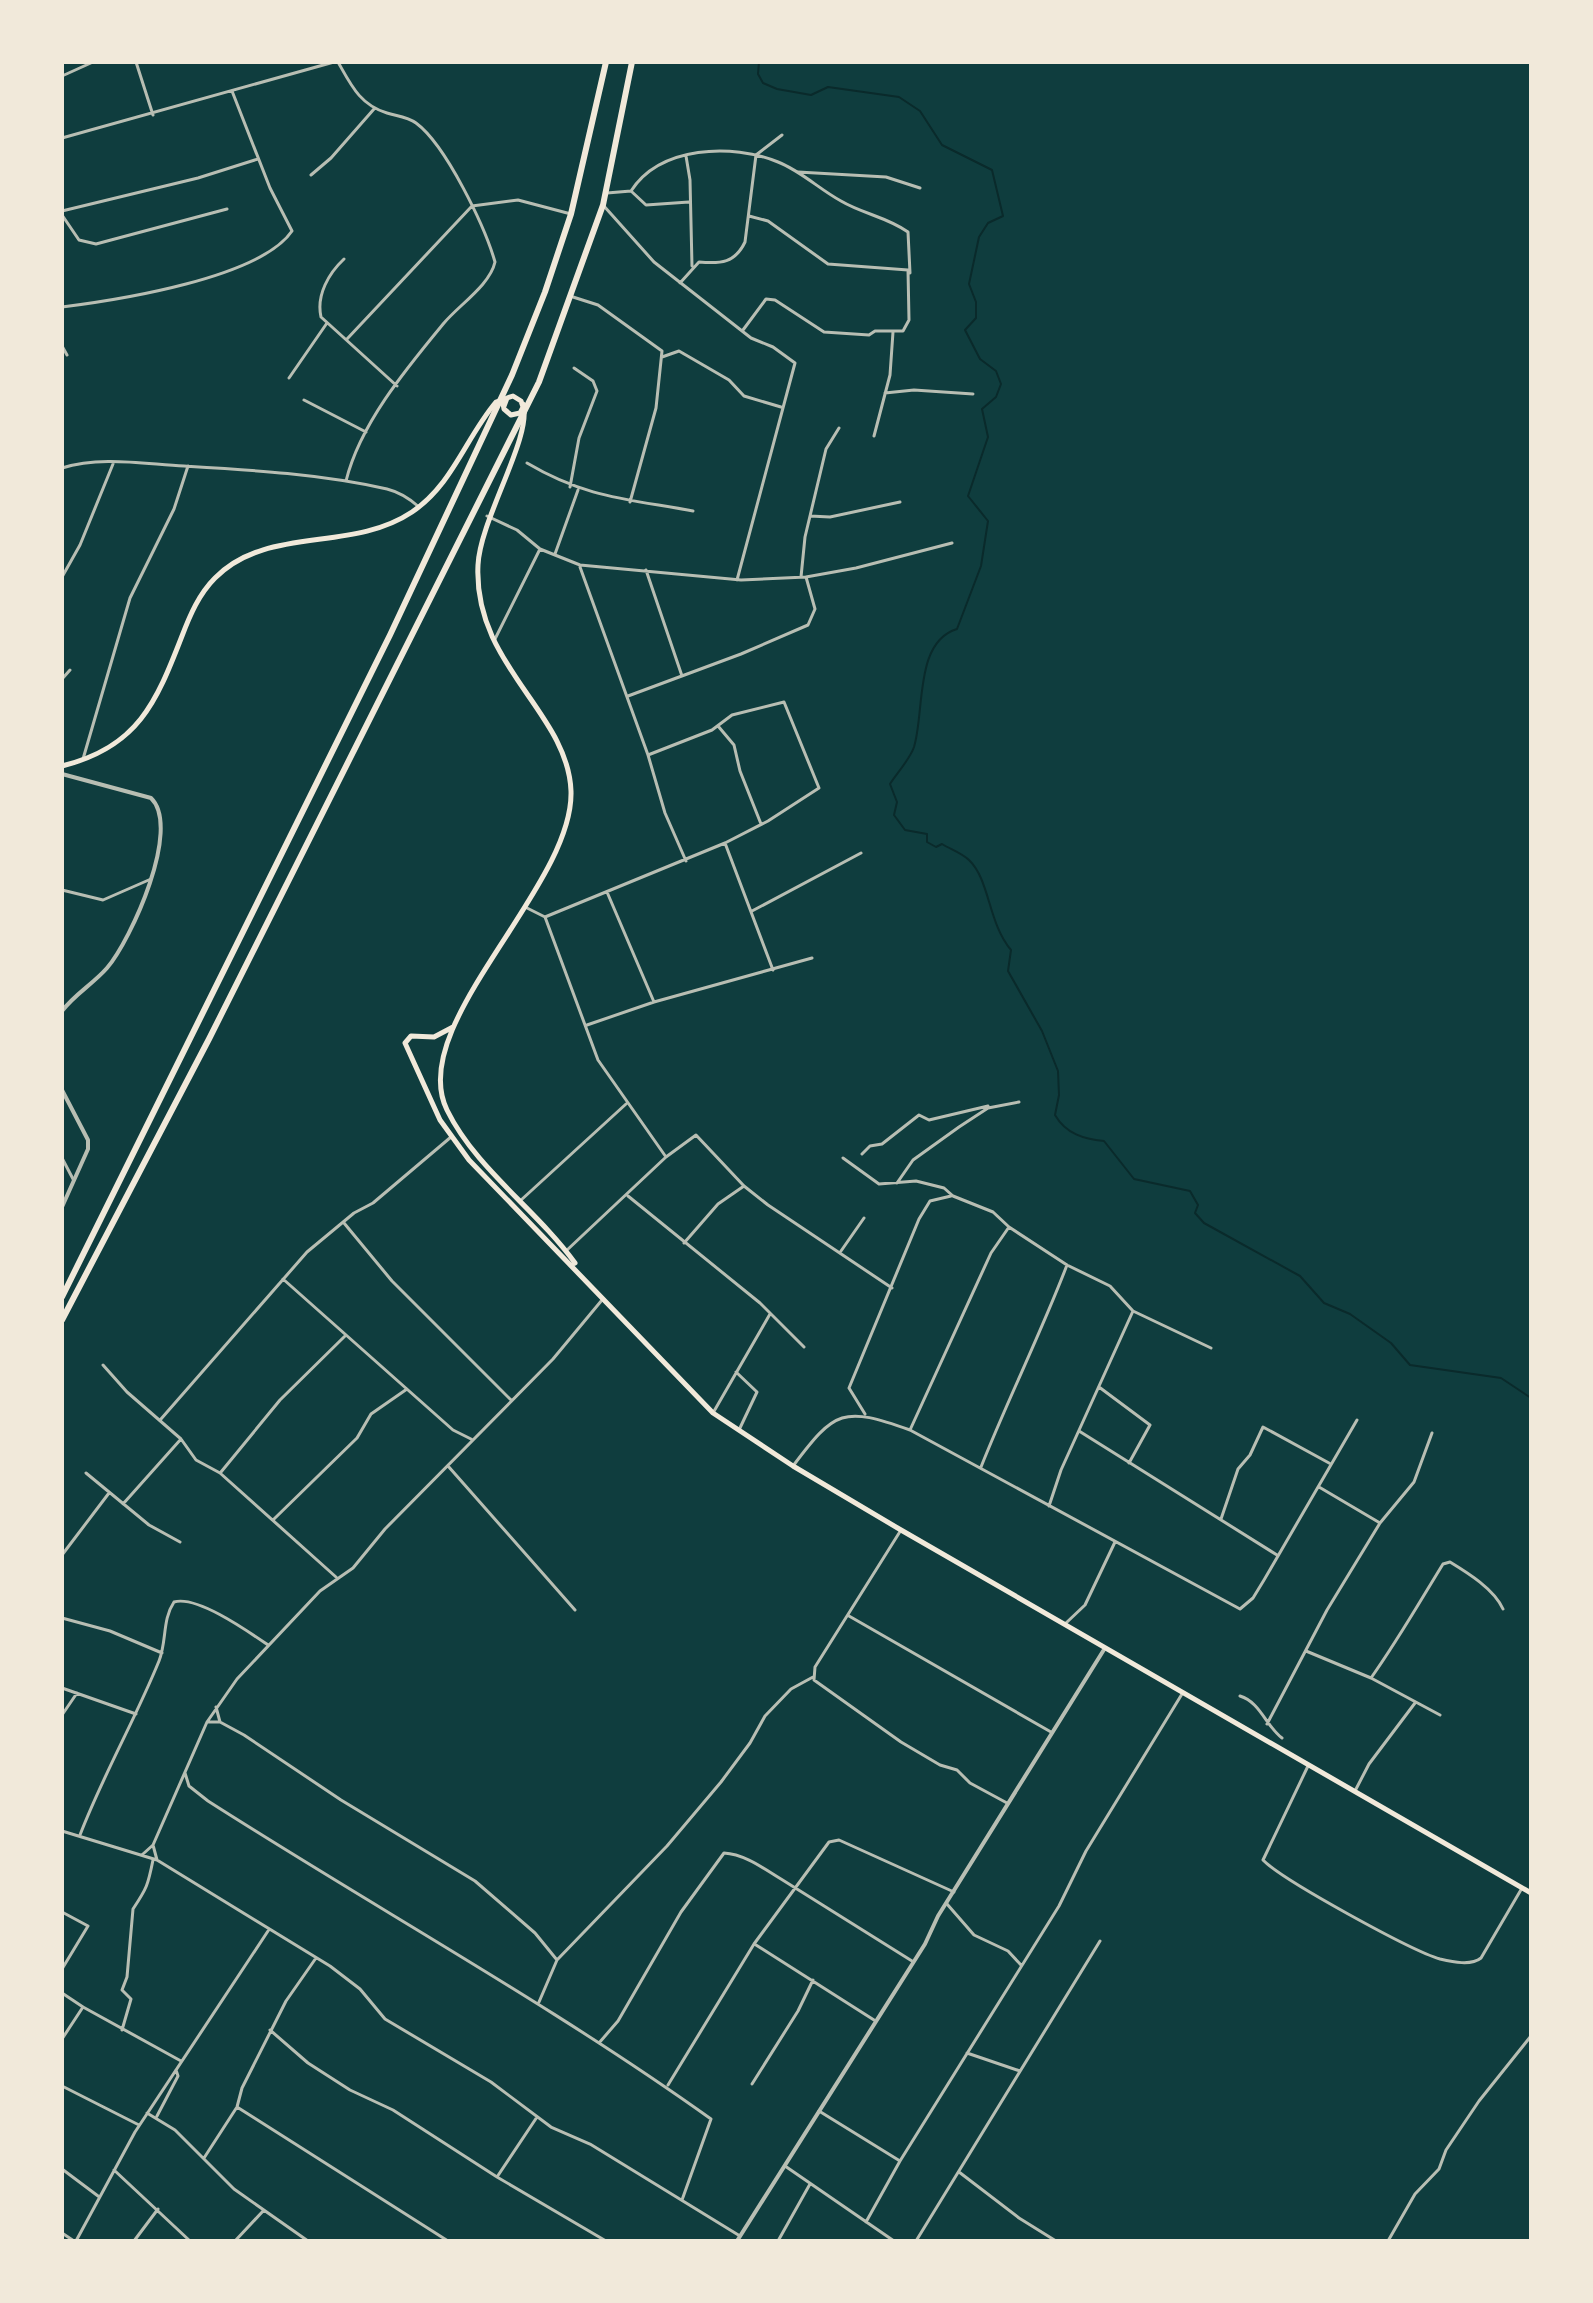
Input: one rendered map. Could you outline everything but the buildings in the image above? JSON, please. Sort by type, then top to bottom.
[{"type":"highway","points":[[62,1297],[506,397],[571,214],[606,62]]},
{"type":"highway","points":[[62,1320],[209,1039],[520,415],[572,297],[603,205],[632,62]]},
{"type":"main road","points":[[505,409],[506,397]]},
{"type":"main road","points":[[62,766],[82,761],[112,747],[143,719],[160,690],[201,594],[229,565],[270,546],[370,531],[395,522],[419,507],[445,483],[486,415],[506,397],[519,398],[523,404],[521,435],[487,516],[478,565],[484,617],[507,668],[553,736],[568,772],[571,789],[567,826],[558,849],[453,1027],[442,1077],[444,1105],[470,1146],[566,1251],[582,1273]]},
{"type":"main road","points":[[486,415],[505,409],[520,415]]},
{"type":"main road","points":[[520,415],[521,435]]},
{"type":"main road","points":[[453,1027],[434,1037],[411,1036],[405,1043],[429,1099],[451,1137],[713,1413],[738,1432],[901,1530],[1531,1893]]},
{"type":"street","points":[[136,62],[153,115]]},
{"type":"street","points":[[62,138],[336,62],[362,101],[374,109],[407,118],[423,129],[472,206],[490,244],[495,266],[444,323],[397,386],[354,449],[346,481]]},
{"type":"street","points":[[62,76],[90,63]]},
{"type":"street","points":[[62,307],[165,289],[251,262],[269,253],[292,231],[258,159],[232,91]]},
{"type":"street","points":[[311,175],[331,158],[374,109]]},
{"type":"street","points":[[680,283],[692,266],[699,262],[733,260],[745,242],[756,155],[782,135]]},
{"type":"street","points":[[631,191],[638,181],[665,162],[715,150],[756,155],[798,172],[842,202],[894,222],[908,232],[909,320],[903,331],[875,331],[869,335],[824,332],[775,300],[766,299],[743,330]]},
{"type":"street","points":[[686,156],[692,266]]},
{"type":"street","points":[[227,209],[96,244],[79,240],[62,213],[258,159]]},
{"type":"street","points":[[798,172],[886,177],[920,188]]},
{"type":"street","points":[[606,193],[631,191],[646,205],[689,202]]},
{"type":"street","points":[[347,339],[472,206],[518,200],[571,214]]},
{"type":"street","points":[[603,205],[637,245],[680,283],[743,330],[795,363],[781,407],[745,561],[737,580]]},
{"type":"street","points":[[749,216],[768,221],[828,264],[902,268],[910,273]]},
{"type":"street","points":[[344,259],[329,273],[319,307],[327,323],[397,386]]},
{"type":"street","points":[[572,297],[598,305],[662,351],[656,408],[630,502]]},
{"type":"street","points":[[289,378],[327,323]]},
{"type":"street","points":[[874,436],[885,393],[893,332]]},
{"type":"street","points":[[62,346],[67,355]]},
{"type":"street","points":[[662,357],[679,351],[729,380],[744,396],[781,407]]},
{"type":"street","points":[[570,487],[579,438],[597,391],[593,381],[574,368]]},
{"type":"street","points":[[885,393],[914,390],[973,394]]},
{"type":"street","points":[[304,400],[366,432]]},
{"type":"street","points":[[627,696],[808,625],[815,609],[803,577],[810,516],[826,449],[839,428]]},
{"type":"street","points":[[62,468],[87,462],[188,466],[346,481],[388,490],[407,497],[419,507]]},
{"type":"street","points":[[527,463],[570,487],[630,502],[693,511]]},
{"type":"street","points":[[62,577],[80,545],[113,464]]},
{"type":"street","points":[[82,761],[130,598],[174,509],[188,466]]},
{"type":"street","points":[[555,554],[578,489]]},
{"type":"street","points":[[810,516],[853,514],[900,502]]},
{"type":"street","points":[[487,516],[517,530],[540,549],[580,565],[737,580],[803,577],[952,543]]},
{"type":"street","points":[[495,640],[540,549]]},
{"type":"street","points":[[580,565],[648,755],[665,813],[686,861]]},
{"type":"street","points":[[646,570],[682,676]]},
{"type":"street","points":[[62,679],[70,670]]},
{"type":"street","points":[[545,917],[725,843],[761,825],[819,788],[787,705],[780,702],[732,715],[718,726],[648,755]]},
{"type":"street","points":[[718,726],[734,745],[740,771],[761,825]]},
{"type":"street","points":[[62,774],[142,795],[157,803],[161,822],[151,879],[136,920],[115,956],[62,1011]]},
{"type":"street","points":[[725,843],[773,970]]},
{"type":"street","points":[[752,911],[861,853]]},
{"type":"street","points":[[62,890],[103,900],[151,879]]},
{"type":"street","points":[[607,892],[654,1002]]},
{"type":"street","points":[[524,906],[545,917],[598,1060],[635,1107],[640,1121],[666,1157]]},
{"type":"street","points":[[587,1025],[654,1002],[812,958]]},
{"type":"street","points":[[62,1090],[88,1140],[88,1149],[62,1207]]},
{"type":"street","points":[[862,1154],[870,1146],[882,1144],[919,1115],[929,1120],[1019,1102]]},
{"type":"street","points":[[520,1201],[626,1104]]},
{"type":"street","points":[[897,1183],[926,1149],[996,1105]]},
{"type":"street","points":[[566,1251],[666,1157],[696,1135],[744,1186],[892,1288]]},
{"type":"street","points":[[161,1419],[195,1384],[307,1252],[343,1221],[373,1203],[451,1137]]},
{"type":"street","points":[[62,1158],[73,1179]]},
{"type":"street","points":[[843,1158],[879,1184],[916,1181],[944,1188],[953,1196],[993,1212],[1009,1227],[1067,1265],[1110,1286],[1133,1311],[1211,1348]]},
{"type":"street","points":[[684,1243],[718,1204],[744,1186]]},
{"type":"street","points":[[627,1195],[770,1314],[804,1347]]},
{"type":"street","points":[[865,1414],[849,1388],[919,1219],[930,1201],[953,1196]]},
{"type":"street","points":[[841,1252],[864,1218]]},
{"type":"street","points":[[343,1221],[392,1281],[511,1400]]},
{"type":"street","points":[[910,1430],[991,1253],[1009,1227]]},
{"type":"street","points":[[980,1469],[1002,1413],[1034,1349],[1067,1265]]},
{"type":"street","points":[[283,1279],[453,1430],[472,1439]]},
{"type":"street","points":[[143,1854],[153,1845],[178,1784],[216,1707],[268,1645],[336,1577],[353,1568],[364,1551],[553,1359],[604,1297]]},
{"type":"street","points":[[1049,1506],[1133,1311]]},
{"type":"street","points":[[713,1413],[770,1314]]},
{"type":"street","points":[[220,1473],[280,1400],[345,1336]]},
{"type":"street","points":[[103,1365],[127,1392],[181,1439],[196,1460],[220,1473],[336,1577]]},
{"type":"street","points":[[736,1372],[757,1392],[738,1432]]},
{"type":"street","points":[[1098,1387],[1150,1425],[1129,1463]]},
{"type":"street","points":[[273,1521],[357,1438],[371,1414],[407,1389]]},
{"type":"street","points":[[793,1466],[824,1427],[845,1416],[865,1414],[910,1430],[1240,1609],[1253,1598],[1319,1487],[1329,1463],[1357,1420]]},
{"type":"street","points":[[1221,1519],[1238,1469],[1250,1455],[1263,1427],[1329,1463]]},
{"type":"street","points":[[1079,1431],[1277,1555]]},
{"type":"street","points":[[1267,1724],[1380,1523],[1414,1482],[1432,1433]]},
{"type":"street","points":[[123,1504],[181,1439]]},
{"type":"street","points":[[447,1465],[575,1610]]},
{"type":"street","points":[[86,1473],[149,1525],[180,1542]]},
{"type":"street","points":[[1319,1487],[1380,1523]]},
{"type":"street","points":[[62,1555],[109,1493]]},
{"type":"street","points":[[901,1530],[815,1667],[813,1677],[818,1686],[890,1734],[940,1765],[957,1770],[970,1783],[1007,1803]]},
{"type":"street","points":[[1065,1624],[1085,1605],[1115,1542]]},
{"type":"street","points":[[1371,1678],[1398,1641],[1414,1607],[1443,1564],[1450,1562],[1460,1568],[1492,1593],[1503,1609]]},
{"type":"street","points":[[80,1835],[98,1787],[136,1714],[162,1653],[165,1619],[179,1600],[229,1619],[268,1645]]},
{"type":"street","points":[[849,1616],[1051,1732]]},
{"type":"street","points":[[62,1618],[110,1631],[162,1653]]},
{"type":"street","points":[[62,1831],[155,1860],[316,1958],[360,1989],[385,2019],[491,2082],[537,2117],[590,2144],[738,2238],[913,1962],[1007,1803],[1105,1648]]},
{"type":"street","points":[[1306,1651],[1371,1678],[1440,1715]]},
{"type":"street","points":[[539,2002],[557,1960],[667,1846],[721,1782],[750,1743],[765,1716],[791,1689],[813,1677]]},
{"type":"street","points":[[62,1688],[136,1714]]},
{"type":"street","points":[[866,2222],[1183,1692]]},
{"type":"street","points":[[62,1715],[77,1693]]},
{"type":"street","points":[[1240,1696],[1255,1704],[1267,1724],[1282,1738]]},
{"type":"street","points":[[1355,1791],[1369,1764],[1415,1703]]},
{"type":"street","points":[[216,1707],[220,1722]]},
{"type":"street","points":[[207,1722],[220,1722],[475,1881],[535,1933],[557,1960]]},
{"type":"street","points":[[1308,1765],[1263,1860],[1339,1908],[1434,1957],[1470,1963],[1481,1958],[1522,1888]]},
{"type":"street","points":[[185,1770],[189,1786]]},
{"type":"street","points":[[178,1784],[189,1786],[274,1843],[539,2002],[668,2086],[711,2119],[682,2200]]},
{"type":"street","points":[[668,2086],[754,1944],[794,1888],[835,1839],[954,1892]]},
{"type":"street","points":[[122,2030],[131,1999],[122,1990],[127,1977],[133,1909],[143,1898],[151,1879],[155,1860],[153,1845]]},
{"type":"street","points":[[599,2043],[618,2021],[681,1912],[724,1853],[741,1854],[757,1868],[913,1962]]},
{"type":"street","points":[[947,1904],[974,1935],[1003,1948],[1021,1965]]},
{"type":"street","points":[[62,1912],[88,1926],[62,1969]]},
{"type":"street","points":[[62,2233],[75,2241],[139,2125],[268,1931]]},
{"type":"street","points":[[916,2241],[1100,1941]]},
{"type":"street","points":[[754,1944],[874,2020]]},
{"type":"street","points":[[204,2158],[237,2107],[270,2030],[316,1958]]},
{"type":"street","points":[[752,2084],[798,2011],[813,1980]]},
{"type":"street","points":[[62,1993],[181,2061]]},
{"type":"street","points":[[62,2039],[83,2007]]},
{"type":"street","points":[[270,2030],[308,2063],[350,2090],[393,2110],[497,2177],[606,2241]]},
{"type":"street","points":[[1388,2241],[1415,2194],[1439,2169],[1446,2150],[1479,2101],[1531,2036]]},
{"type":"street","points":[[967,2053],[1020,2071]]},
{"type":"street","points":[[157,2116],[178,2076],[176,2069]]},
{"type":"street","points":[[62,2086],[139,2125]]},
{"type":"street","points":[[237,2107],[448,2241]]},
{"type":"street","points":[[819,2111],[900,2161]]},
{"type":"street","points":[[147,2113],[157,2116],[204,2158],[216,2174],[308,2241]]},
{"type":"street","points":[[497,2177],[537,2117]]},
{"type":"street","points":[[785,2166],[894,2241]]},
{"type":"street","points":[[62,2169],[98,2196]]},
{"type":"street","points":[[113,2169],[190,2241]]},
{"type":"street","points":[[958,2171],[1019,2218],[1056,2241]]},
{"type":"street","points":[[778,2241],[810,2184]]},
{"type":"street","points":[[134,2241],[158,2209]]},
{"type":"street","points":[[235,2241],[264,2210]]},
{"type":"waterway","points":[[759,62],[758,74],[763,83],[777,89],[811,95],[828,87],[899,97],[920,111],[942,145],[992,170],[1003,216],[988,223],[979,237],[969,284],[976,302],[976,318],[965,330],[980,359],[996,371],[1001,384],[996,397],[982,409],[988,437],[968,496],[988,521],[981,566],[957,629],[943,636],[927,663],[914,747],[890,784],[897,802],[894,815],[905,830],[927,834],[927,842],[936,847],[942,844],[963,855],[981,879],[1003,939],[1011,950],[1008,971],[1042,1031],[1058,1071],[1059,1095],[1055,1115],[1064,1127],[1076,1134],[1104,1141],[1134,1179],[1190,1191],[1198,1205],[1195,1213],[1204,1223],[1300,1276],[1324,1303],[1350,1314],[1391,1343],[1410,1365],[1501,1378],[1531,1398]]}]
